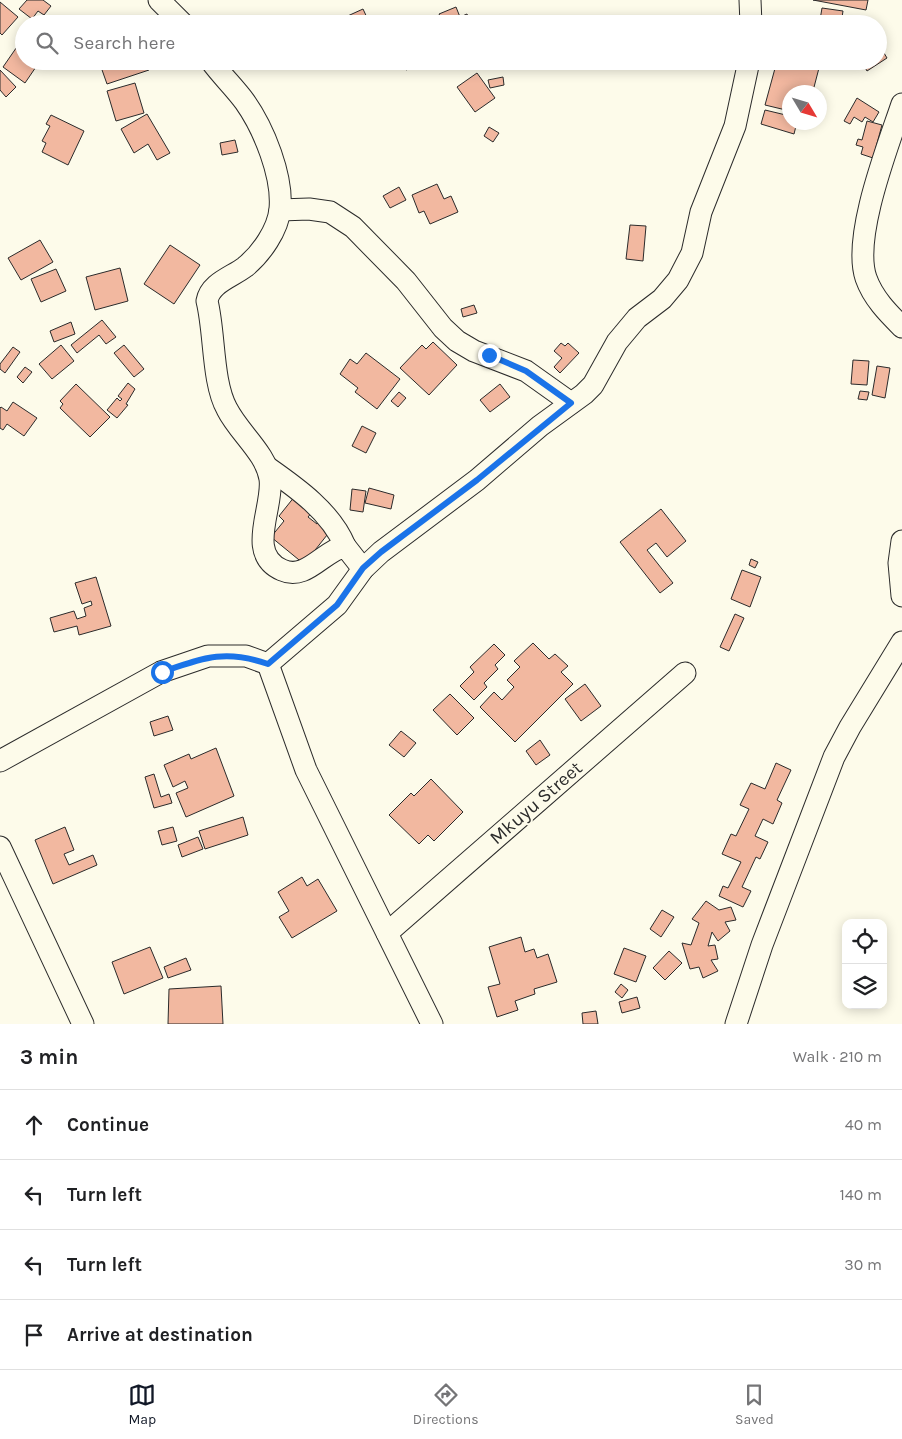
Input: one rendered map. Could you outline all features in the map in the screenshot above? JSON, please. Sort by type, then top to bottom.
[{"type":"street","points":[[159,0],[174,15]]},
{"type":"street","points":[[750,0],[751,15]]},
{"type":"street","points":[[218,70],[245,102],[271,152],[280,191],[280,210],[276,225],[259,253],[246,266],[212,289],[207,301],[220,393],[226,409],[268,467],[291,483],[317,507],[340,535],[345,546],[363,568]]},
{"type":"street","points":[[268,664],[337,605],[363,568],[404,534],[477,480],[593,385],[617,342],[638,318],[662,299],[678,280],[692,253],[701,212],[735,126],[747,70]]},
{"type":"street","points":[[902,104],[878,178],[865,234],[863,260],[865,277],[873,293],[902,327]]},
{"type":"street","points":[[280,210],[309,209],[330,212],[353,227],[406,281],[443,328],[457,341],[526,371],[571,403]]},
{"type":"street","points":[[268,467],[271,481],[270,496],[263,539],[264,551],[271,563],[291,574],[301,573],[334,549],[345,546]]},
{"type":"street","points":[[902,540],[900,554],[902,596]]},
{"type":"street","points":[[736,1024],[762,945],[834,757],[902,642]]},
{"type":"street","points":[[0,761],[162,672],[208,656],[246,656],[268,664]]},
{"type":"street","points":[[268,664],[306,770],[432,1024]]},
{"type":"street","name":"Mkuyu Street","points":[[387,933],[685,673]]},
{"type":"street","points":[[0,847],[83,1024]]},
{"type":"building","points":[[27,0],[43,0],[51,6],[44,15],[38,11],[35,15],[27,15],[19,9]]},
{"type":"building","points":[[813,0],[868,0],[866,10]]},
{"type":"building","points":[[0,2],[16,15],[15,20],[2,35],[0,33]]},
{"type":"building","points":[[456,7],[459,15],[440,15]]},
{"type":"building","points":[[822,8],[843,11],[842,15],[821,15]]},
{"type":"building","points":[[363,9],[366,15],[350,15]]},
{"type":"building","points":[[15,50],[15,70],[34,70],[25,83],[3,67]]},
{"type":"building","points":[[0,70],[16,87],[6,97],[0,90]]},
{"type":"building","points":[[102,70],[149,70],[107,84]]},
{"type":"building","points":[[775,70],[818,70],[815,85],[782,85],[782,109],[765,105]]},
{"type":"building","points":[[477,73],[495,98],[475,112],[457,87]]},
{"type":"building","points":[[503,77],[504,85],[490,88],[488,80]]},
{"type":"building","points":[[135,83],[144,113],[116,121],[107,91]]},
{"type":"building","points":[[857,98],[879,112],[873,122],[865,117],[862,122],[854,117],[850,124],[844,121]]},
{"type":"building","points":[[765,110],[782,114],[782,130],[795,130],[794,134],[761,124]]},
{"type":"building","points":[[147,114],[170,153],[157,160],[148,144],[134,153],[121,129]]},
{"type":"building","points":[[51,115],[84,131],[68,165],[42,152],[46,143],[42,141],[50,126],[46,124]]},
{"type":"building","points":[[867,121],[882,125],[873,158],[861,154],[863,147],[856,145],[858,139],[862,140]]},
{"type":"building","points":[[489,127],[499,133],[493,142],[484,136]]},
{"type":"building","points":[[235,140],[238,152],[222,155],[220,143]]},
{"type":"building","points":[[437,184],[444,199],[451,196],[458,212],[430,224],[424,211],[419,213],[412,195]]},
{"type":"building","points":[[399,187],[406,200],[390,208],[383,196]]},
{"type":"building","points":[[630,225],[646,226],[643,261],[626,259]]},
{"type":"building","points":[[40,240],[53,262],[21,280],[8,258]]},
{"type":"building","points":[[170,245],[200,265],[174,304],[144,284]]},
{"type":"building","points":[[120,268],[128,301],[95,310],[86,277]]},
{"type":"building","points":[[56,269],[66,291],[41,302],[31,279]]},
{"type":"building","points":[[474,305],[477,313],[463,317],[461,309]]},
{"type":"building","points":[[102,320],[116,337],[106,344],[99,335],[77,353],[71,345]]},
{"type":"building","points":[[71,322],[75,334],[54,342],[50,331]]},
{"type":"building","points":[[433,342],[457,365],[429,395],[400,368],[422,345],[426,349]]},
{"type":"building","points":[[561,343],[565,346],[568,343],[579,353],[560,373],[554,367],[562,358],[554,351]]},
{"type":"building","points":[[61,345],[74,361],[52,379],[39,364]]},
{"type":"building","points":[[124,345],[144,369],[134,377],[114,353]]},
{"type":"building","points":[[13,347],[20,352],[5,373],[0,369],[0,364]]},
{"type":"building","points":[[366,353],[400,379],[377,409],[355,392],[358,388],[340,374],[350,359],[357,364]]},
{"type":"building","points":[[853,360],[869,361],[867,385],[851,384]]},
{"type":"building","points":[[877,366],[890,368],[885,398],[872,395]]},
{"type":"building","points":[[25,367],[32,372],[23,383],[17,377]]},
{"type":"building","points":[[128,383],[135,389],[126,404],[128,405],[117,418],[107,410],[117,398],[120,401],[122,399],[118,396]]},
{"type":"building","points":[[76,384],[110,417],[90,437],[60,408],[63,404],[60,401]]},
{"type":"building","points":[[500,384],[510,397],[490,412],[480,400]]},
{"type":"building","points":[[860,391],[869,392],[867,400],[858,399]]},
{"type":"building","points":[[399,392],[406,398],[398,407],[391,401]]},
{"type":"building","points":[[13,402],[37,418],[24,436],[7,424],[3,430],[0,428],[0,408],[7,411]]},
{"type":"building","points":[[362,426],[376,433],[366,453],[352,446]]},
{"type":"building","points":[[369,488],[394,495],[391,509],[365,503]]},
{"type":"building","points":[[352,489],[366,491],[363,512],[350,510]]},
{"type":"building","points":[[295,496],[313,511],[308,517],[317,524],[319,521],[331,530],[304,564],[271,537],[284,521],[279,516]]},
{"type":"building","points":[[661,509],[686,541],[667,557],[656,543],[647,550],[673,583],[660,593],[620,542]]},
{"type":"building","points":[[751,559],[758,562],[755,568],[749,565]]},
{"type":"building","points":[[742,570],[761,577],[750,607],[731,599]]},
{"type":"building","points":[[96,577],[111,626],[79,635],[77,626],[54,632],[50,618],[74,611],[77,619],[86,616],[84,608],[92,605],[91,601],[82,604],[75,583]]},
{"type":"building","points":[[735,614],[744,618],[729,651],[720,647]]},
{"type":"building","points":[[533,643],[549,659],[555,654],[568,666],[561,672],[573,684],[515,742],[480,707],[494,692],[502,700],[514,687],[507,680],[520,667],[514,661]]},
{"type":"building","points":[[494,644],[505,655],[495,665],[498,669],[484,683],[487,687],[474,700],[460,686],[474,672],[470,667]]},
{"type":"building","points":[[585,684],[601,706],[581,721],[565,699]]},
{"type":"building","points":[[450,694],[474,718],[457,735],[433,710]]},
{"type":"building","points":[[168,716],[173,730],[154,736],[150,722]]},
{"type":"building","points":[[401,731],[416,743],[404,757],[389,745]]},
{"type":"building","points":[[540,740],[550,755],[536,765],[526,751]]},
{"type":"building","points":[[216,748],[234,796],[186,817],[176,793],[188,788],[185,781],[173,787],[164,765],[189,754],[191,759]]},
{"type":"building","points":[[776,763],[791,770],[777,800],[782,803],[773,824],[763,819],[755,836],[768,842],[760,859],[756,857],[742,887],[751,891],[743,907],[719,896],[723,886],[728,888],[741,862],[722,854],[731,834],[736,836],[749,809],[740,805],[751,783],[765,789]]},
{"type":"building","points":[[154,774],[161,797],[169,794],[172,803],[154,808],[145,777]]},
{"type":"building","points":[[431,779],[463,812],[434,841],[428,835],[419,844],[389,815],[411,793],[414,796]]},
{"type":"building","points":[[243,817],[248,835],[205,849],[199,831]]},
{"type":"building","points":[[65,827],[74,850],[64,854],[69,865],[93,855],[97,865],[53,884],[35,840]]},
{"type":"building","points":[[173,827],[177,841],[162,845],[158,831]]},
{"type":"building","points":[[198,837],[203,849],[182,857],[178,845]]},
{"type":"building","points":[[302,877],[307,886],[318,879],[337,911],[292,938],[279,917],[289,911],[278,892]]},
{"type":"building","points":[[706,901],[719,910],[731,907],[736,920],[725,922],[730,931],[718,941],[712,932],[708,946],[715,945],[718,959],[711,960],[718,971],[703,978],[699,967],[690,969],[682,943],[691,945],[699,923],[692,919]]},
{"type":"building","points":[[662,910],[674,917],[661,937],[650,929]]},
{"type":"building","points":[[521,937],[525,952],[534,949],[537,958],[548,954],[557,982],[534,989],[535,994],[515,1001],[518,1010],[497,1017],[488,987],[500,984],[489,947]]},
{"type":"building","points":[[150,947],[163,978],[124,994],[112,962]]},
{"type":"building","points":[[624,948],[646,956],[636,982],[614,974]]},
{"type":"building","points":[[669,951],[682,963],[665,980],[653,968]]},
{"type":"building","points":[[186,958],[191,970],[168,978],[164,967]]},
{"type":"building","points":[[621,984],[628,990],[622,998],[615,992]]},
{"type":"building","points":[[221,986],[223,1024],[168,1024],[169,989]]},
{"type":"building","points":[[637,997],[640,1008],[622,1013],[619,1002]]},
{"type":"building","points":[[596,1011],[598,1024],[583,1024],[582,1013]]},
{"type":"route","points":[[162,672],[208,656],[246,656],[268,664],[337,605],[363,568],[381,552],[477,480],[540,426],[571,403],[526,371],[489,355]]}]
